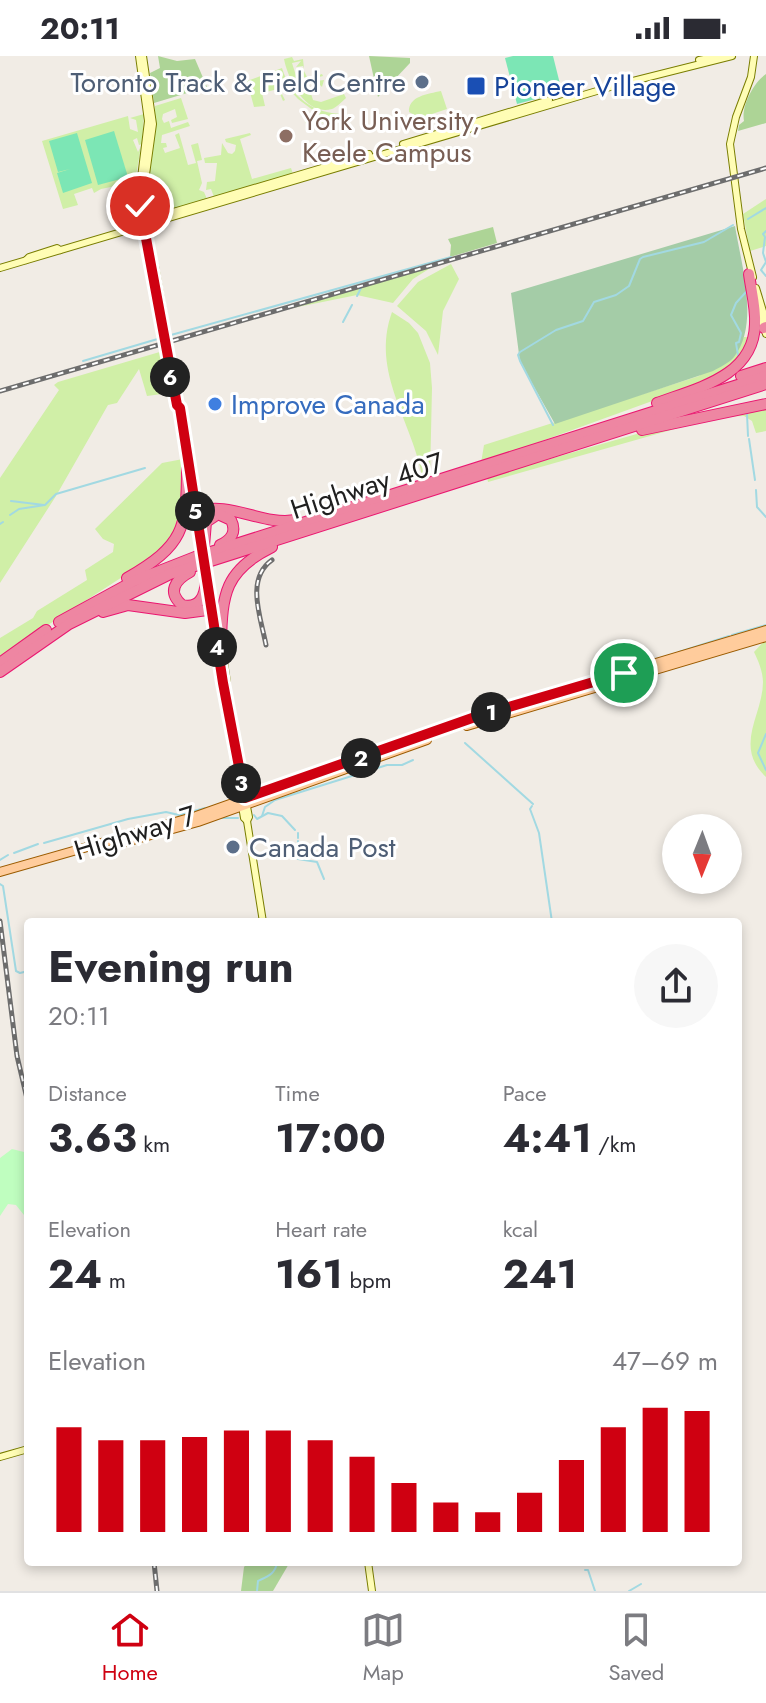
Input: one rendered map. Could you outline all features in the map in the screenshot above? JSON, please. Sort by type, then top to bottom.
[{"type":"highway","points":[[576,440],[723,377],[738,367],[747,354],[756,323],[749,274]]},
{"type":"highway","points":[[672,398],[766,372]]},
{"type":"highway","name":"Highway 407","points":[[576,440],[766,372]]},
{"type":"highway","name":"Highway 407","points":[[0,672],[43,639],[144,585],[490,467],[766,386]]},
{"type":"highway","points":[[576,440],[766,404]]},
{"type":"highway","points":[[82,608],[88,601],[158,559],[169,549],[177,537],[187,507],[187,466]]},
{"type":"highway","name":"Highway 407","points":[[0,663],[82,608],[200,550],[360,504],[404,495]]},
{"type":"highway","points":[[197,512],[231,509],[284,521],[360,504]]},
{"type":"highway","points":[[221,643],[222,603],[232,577],[251,558],[321,526]]},
{"type":"highway","points":[[207,575],[204,595],[199,603],[188,606],[178,602],[173,591],[179,579],[222,558]]},
{"type":"highway","points":[[43,639],[61,634],[117,606],[138,605],[185,613],[213,610]]},
{"type":"main road","points":[[141,56],[148,121],[146,156],[138,185],[185,437],[200,550],[213,610],[262,918]]},
{"type":"main road","points":[[0,268],[57,248],[60,250],[121,231],[126,226],[145,224],[428,138],[718,56]]},
{"type":"main road","points":[[685,66],[732,56]]},
{"type":"main road","points":[[752,58],[751,77],[730,139],[731,166],[749,274],[766,327]]},
{"type":"main road","points":[[743,240],[766,327]]},
{"type":"main road","points":[[185,437],[187,466],[197,512]]},
{"type":"main road","points":[[213,610],[221,643],[225,685]]},
{"type":"main road","name":"Highway 7","points":[[3,871],[64,860],[192,824],[244,802],[456,726],[766,630]]},
{"type":"main road","name":"Highway 7","points":[[456,726],[766,637]]},
{"type":"main road","points":[[0,1457],[24,1450]]},
{"type":"main road","points":[[369,1566],[372,1591]]},
{"type":"green space","points":[[158,56],[177,61],[195,59],[207,87],[154,103],[150,73],[160,68]]},
{"type":"green space","points":[[369,56],[410,58],[410,63],[378,97]]},
{"type":"green space","points":[[553,56],[562,92],[517,104],[505,58]]},
{"type":"green space","points":[[292,57],[294,61],[303,59],[304,69],[303,66],[296,67],[301,61],[292,63],[298,82],[307,78],[299,76],[304,71],[308,79],[323,76],[316,81],[324,80],[322,87],[318,83],[314,86],[311,82],[308,84],[313,100],[321,102],[344,94],[346,98],[333,108],[322,110],[305,101],[293,84],[286,66],[284,59]]},
{"type":"green space","points":[[282,68],[291,88],[306,103],[335,114],[347,114],[350,121],[345,123],[341,117],[307,127],[303,115],[311,119],[314,111],[286,86],[280,90],[285,100],[278,89],[262,93],[265,106],[254,107],[247,81]]},
{"type":"green space","points":[[766,74],[766,123],[738,131],[744,121],[744,108],[749,95]]},
{"type":"green space","points":[[441,91],[447,109],[420,118],[409,112],[415,99]]},
{"type":"green space","points":[[181,98],[188,119],[172,123],[171,120],[177,117],[175,109],[163,114],[162,119],[164,123],[169,121],[171,128],[188,122],[190,126],[162,135],[161,143],[166,143],[167,147],[163,148],[165,153],[180,148],[175,135],[179,133],[188,165],[196,163],[191,145],[198,143],[202,160],[197,161],[202,183],[199,190],[204,192],[207,199],[149,216],[145,189],[155,134],[155,106]]},
{"type":"green space","points":[[144,114],[142,144],[139,145],[137,138],[133,140],[138,152],[141,146],[135,182],[94,193],[92,188],[74,194],[78,205],[63,209],[42,141],[128,116],[130,129],[138,132],[136,120],[130,118]]},
{"type":"green space","points":[[114,131],[128,177],[98,185],[85,140]]},
{"type":"green space","points":[[77,133],[92,183],[63,193],[57,173],[70,169],[58,172],[49,141]]},
{"type":"green space","points":[[250,133],[240,139],[252,179],[291,168],[293,174],[214,197],[211,189],[206,190],[207,182],[215,181],[217,163],[205,163],[204,158],[221,155],[222,143],[232,154],[236,145],[225,139]]},
{"type":"green space","points":[[766,199],[766,246],[750,251],[743,214]]},
{"type":"green space","points":[[735,226],[747,311],[742,343],[734,357],[713,371],[555,424],[520,362],[511,293]]},
{"type":"green space","points":[[493,227],[497,243],[450,257],[448,239]]},
{"type":"green space","points":[[451,264],[459,279],[443,311],[438,355],[426,331],[397,306],[418,282]]},
{"type":"green space","points":[[432,267],[413,279],[393,303],[357,295],[283,310]]},
{"type":"green space","points":[[392,312],[418,333],[430,363],[430,478],[423,480],[386,356]]},
{"type":"green space","points":[[744,337],[751,337],[736,365],[702,383],[481,463],[484,445],[699,376]]},
{"type":"green space","points":[[163,351],[169,393],[147,396],[139,369],[117,403],[108,405],[56,496],[0,583],[0,478],[59,390],[54,385]]},
{"type":"green space","points":[[766,406],[766,431],[756,433],[752,421],[744,416],[717,417],[488,482],[487,477],[647,431]]},
{"type":"green space","points":[[183,459],[180,516],[160,549],[147,561],[0,656],[0,638],[87,580],[85,570],[113,552],[114,544],[103,539],[95,529],[162,463]]},
{"type":"green space","points":[[766,639],[766,777],[756,765],[751,742],[763,682],[754,652]]},
{"type":"green space","points":[[12,1149],[24,1152],[24,1215],[16,1205],[8,1204],[0,1216],[0,1158]]},
{"type":"green space","points":[[288,1566],[273,1591],[241,1591],[244,1567]]},
{"type":"waterway","points":[[748,219],[766,208]]},
{"type":"waterway","points":[[553,425],[520,361],[520,352],[556,330],[583,321],[594,302],[616,295],[629,286],[643,257],[704,242],[733,225]]},
{"type":"waterway","points":[[766,231],[763,234],[766,262],[761,270],[766,276]]},
{"type":"waterway","points":[[171,335],[451,257]]},
{"type":"waterway","points":[[357,296],[361,288]]},
{"type":"waterway","points":[[738,355],[736,343],[741,333],[731,315],[746,292]]},
{"type":"waterway","points":[[343,322],[352,305]]},
{"type":"waterway","points":[[83,361],[161,338]]},
{"type":"waterway","points":[[747,414],[748,436]]},
{"type":"waterway","points":[[749,439],[755,480]]},
{"type":"waterway","points":[[10,515],[19,509],[45,505],[56,494],[145,468]]},
{"type":"waterway","points":[[756,490],[757,507],[766,517]]},
{"type":"waterway","points":[[11,501],[44,505]]},
{"type":"waterway","points":[[732,635],[766,625]]},
{"type":"waterway","points":[[679,652],[729,636]]},
{"type":"waterway","points":[[766,734],[758,753],[766,770]]},
{"type":"waterway","points":[[465,743],[533,804]]},
{"type":"waterway","points":[[262,816],[265,807],[275,800],[387,765],[402,765],[413,760]]},
{"type":"waterway","points":[[532,806],[530,809],[539,833],[551,918]]},
{"type":"waterway","points":[[44,843],[128,819],[166,812],[179,815],[205,808]]},
{"type":"waterway","points":[[254,815],[257,819],[268,813],[282,816],[295,830]]},
{"type":"waterway","points":[[221,818],[238,818]]},
{"type":"waterway","points":[[298,833],[298,838]]},
{"type":"waterway","points":[[14,853],[38,844]]},
{"type":"waterway","points":[[297,845],[298,859],[317,862],[324,879]]},
{"type":"waterway","points":[[0,860],[8,855]]},
{"type":"waterway","points":[[0,884],[3,886],[16,971],[24,972]]},
{"type":"waterway","points":[[257,1591],[258,1581],[273,1572],[276,1566]]},
{"type":"waterway","points":[[585,1570],[588,1570],[595,1591]]},
{"type":"waterway","points":[[629,1591],[641,1584]]},
{"type":"railway","points":[[0,391],[766,168]]},
{"type":"railway","points":[[266,645],[257,588],[264,568],[272,560]]},
{"type":"railway","points":[[0,921],[17,1056],[24,1086]]},
{"type":"railway","points":[[154,1566],[157,1591]]},
{"type":"place","name":"Toronto Track & Field Centre","points":[[422,82]]},
{"type":"place","name":"Pioneer Village","points":[[476,86]]},
{"type":"place","name":"York University, Keele Campus","points":[[286,136]]},
{"type":"place","name":"Improve Canada","points":[[215,404]]},
{"type":"place","name":"Canada Post","points":[[233,847]]},
{"type":"route","points":[[140,206],[169,371],[180,408],[223,683],[245,798],[475,717],[624,673]]}]
